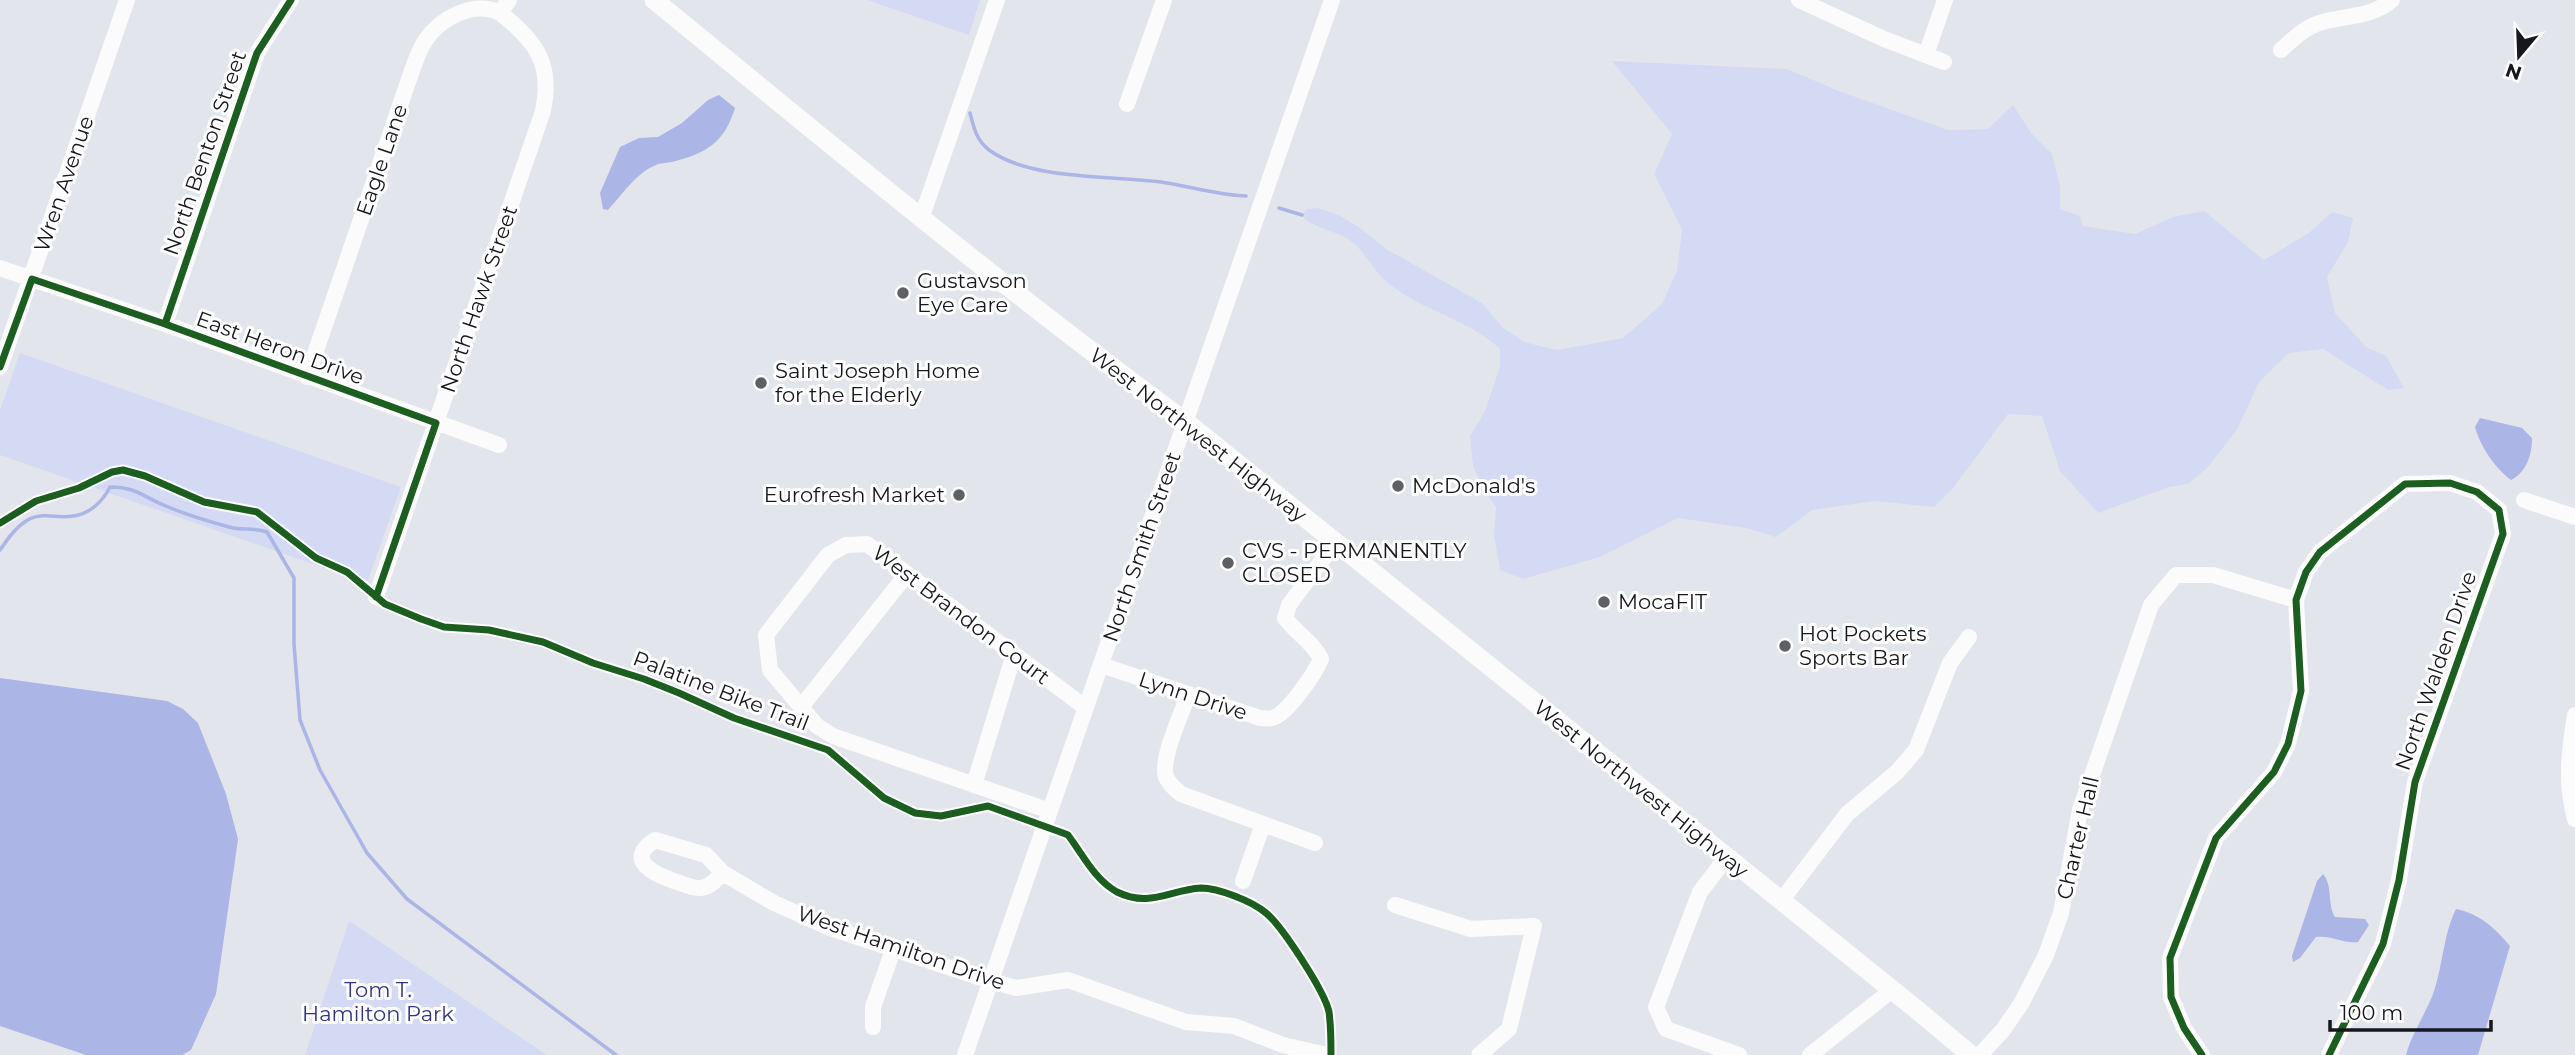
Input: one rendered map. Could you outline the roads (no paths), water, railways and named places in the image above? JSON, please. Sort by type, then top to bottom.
[{"type":"main road","name":"West Northwest Highway","points":[[654,0],[921,219],[1112,368],[1186,422],[1971,1055]]},
{"type":"street","name":"Wren Avenue","points":[[0,367],[127,0]]},
{"type":"street","name":"North Benton Street","points":[[165,324],[257,53],[291,0]]},
{"type":"street","points":[[921,219],[997,0]]},
{"type":"street","points":[[1127,104],[1164,0]]},
{"type":"street","name":"North Smith Street","points":[[965,1055],[1332,0]]},
{"type":"street","points":[[1799,0],[1944,62]]},
{"type":"street","points":[[1926,55],[1945,0]]},
{"type":"street","points":[[2281,50],[2302,32],[2321,22],[2356,17],[2381,9],[2392,0]]},
{"type":"street","name":"Eagle Lane","points":[[307,377],[404,95],[425,42],[446,21],[468,9],[505,7]]},
{"type":"street","name":"North Hawk Street","points":[[376,597],[543,111],[546,96],[542,60],[505,7]]},
{"type":"street","name":"East Heron Drive","points":[[0,268],[499,444]]},
{"type":"street","name":"North Walden Drive","points":[[2297,600],[2306,572],[2320,552],[2405,484],[2449,483],[2477,492],[2499,510],[2502,534],[2414,782],[2399,880],[2383,944],[2329,1055]]},
{"type":"street","points":[[2524,500],[2575,517]]},
{"type":"street","name":"Lynn Drive","points":[[1101,666],[1260,718],[1271,719],[1281,713],[1317,669],[1321,659],[1317,650],[1284,618],[1289,606],[1335,543]]},
{"type":"street","name":"West Brandon Court","points":[[1051,811],[833,736],[817,726],[770,670],[766,635],[828,555],[846,545],[867,544],[1086,708]]},
{"type":"street","points":[[801,707],[906,574]]},
{"type":"street","name":"Charter Hall","points":[[1980,1055],[2003,1030],[2021,1004],[2046,955],[2061,913],[2080,810],[2151,605],[2176,575],[2213,575],[2297,600]]},
{"type":"street","points":[[2202,1055],[2184,1028],[2171,997],[2170,958],[2216,838],[2274,772],[2288,744],[2301,691],[2297,600]]},
{"type":"street","points":[[1781,901],[1847,814],[1897,772],[1916,750],[1950,663],[1969,637]]},
{"type":"street","points":[[974,785],[1014,654]]},
{"type":"street","points":[[1188,695],[1166,758],[1166,776],[1181,794],[1315,843]]},
{"type":"street","points":[[2575,715],[2568,767],[2568,793],[2575,819]]},
{"type":"street","points":[[1243,881],[1263,824]]},
{"type":"street","name":"West Hamilton Drive","points":[[723,873],[706,887],[698,889],[653,873],[643,862],[643,853],[647,845],[656,839],[706,855],[723,873],[774,903],[830,928],[990,981],[1016,988],[1068,981],[1186,1022],[1234,1026],[1283,1045],[1327,1055]]},
{"type":"street","points":[[1727,857],[1700,892],[1656,1007],[1666,1029],[1739,1055]]},
{"type":"street","points":[[1395,905],[1471,929],[1534,926],[1509,1029],[1479,1055]]},
{"type":"street","points":[[873,1027],[873,1007],[893,950]]},
{"type":"street","points":[[1810,1055],[1892,990]]},
{"type":"water","points":[[719,95],[735,108],[725,130],[712,145],[695,155],[658,164],[649,169],[636,179],[608,210],[603,209],[600,193],[620,147],[639,138],[658,137],[682,123],[708,100]]},
{"type":"water","points":[[2480,418],[2522,428],[2532,438],[2528,462],[2511,480],[2494,463],[2480,442],[2475,427]]},
{"type":"water","points":[[0,678],[167,701],[183,709],[198,723],[226,794],[238,839],[216,994],[191,1050],[182,1055],[86,1055],[0,1026]]},
{"type":"water","points":[[2323,874],[2328,884],[2335,917],[2365,919],[2369,925],[2358,942],[2316,937],[2300,958],[2293,962],[2292,956],[2317,881]]},
{"type":"water","points":[[2456,909],[2472,914],[2486,923],[2510,946],[2478,1055],[2406,1055],[2433,994],[2448,929]]},
{"type":"waterway","points":[[970,113],[976,133],[989,150],[1027,167],[1072,175],[1161,182],[1246,196]]},
{"type":"waterway","points":[[1279,208],[1302,215]]},
{"type":"waterway","points":[[0,550],[26,521],[37,516],[67,517],[85,513],[100,502],[110,487],[134,491],[173,509],[222,525],[267,532],[294,578],[294,644],[300,720],[320,770],[367,853],[407,899],[616,1055]]},
{"type":"place","name":"Gustavson Eye Care","points":[[903,293]]},
{"type":"place","name":"Saint Joseph Home for the Elderly","points":[[761,383]]},
{"type":"place","name":"McDonald's","points":[[1398,486]]},
{"type":"place","name":"Eurofresh Market","points":[[959,495]]},
{"type":"place","name":"CVS - PERMANENTLY CLOSED","points":[[1228,563]]},
{"type":"place","name":"MocaFIT","points":[[1604,602]]},
{"type":"place","name":"Hot Pockets Sports Bar","points":[[1785,646]]},
{"type":"park label","name":"Tom T. Hamilton Park","points":[[378,1002]]}]
